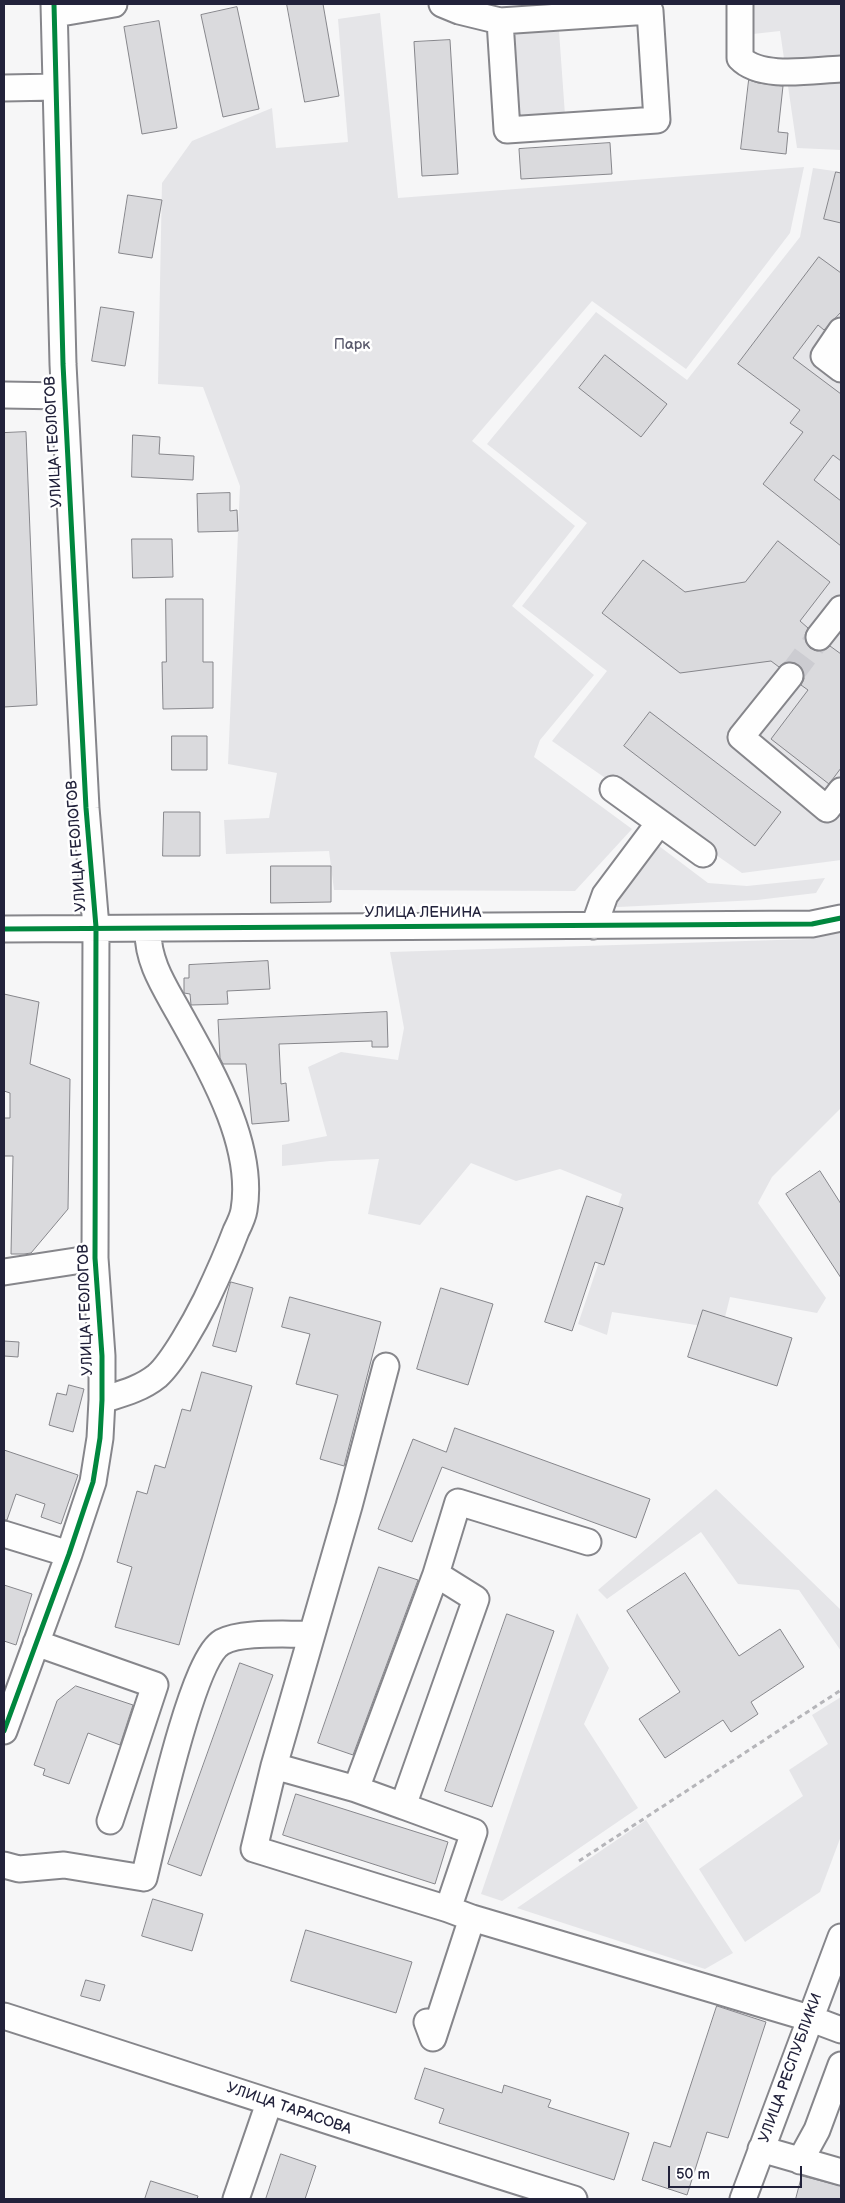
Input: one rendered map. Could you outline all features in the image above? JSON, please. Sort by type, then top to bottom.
[{"type":"street","points":[[55,9],[114,4]]},
{"type":"street","points":[[442,4],[459,11],[500,21],[650,11],[657,120],[507,130],[500,21]]},
{"type":"street","points":[[740,4],[740,58],[747,65],[760,70],[786,72],[841,69]]},
{"type":"street","name":"УЛИЦА ГЕОЛОГОВ","points":[[4,1731],[69,1554],[93,1482],[100,1438],[102,1400],[102,1356],[95,1258],[96,927],[86,808],[64,396],[55,9]]},
{"type":"street","points":[[4,88],[56,87]]},
{"type":"street","points":[[832,363],[841,330]]},
{"type":"street","points":[[4,395],[64,396]]},
{"type":"street","points":[[819,637],[841,609]]},
{"type":"street","points":[[790,676],[741,737],[827,809],[841,791]]},
{"type":"street","points":[[613,789],[703,854]]},
{"type":"street","points":[[594,926],[605,895],[660,823]]},
{"type":"street","name":"УЛИЦА ЛЕНИНА","points":[[4,929],[812,924],[841,918]]},
{"type":"street","points":[[102,1400],[133,1390],[156,1376],[169,1362],[203,1305],[227,1257],[244,1210],[245,1168],[236,1133],[226,1106],[156,972],[148,947],[148,929]]},
{"type":"street","points":[[4,1272],[95,1258]]},
{"type":"street","points":[[386,1366],[349,1506],[274,1766],[254,1849],[472,1918],[809,2018],[841,2030]]},
{"type":"street","points":[[356,1789],[436,1574],[458,1502],[588,1542]]},
{"type":"street","points":[[4,1534],[69,1554]]},
{"type":"street","points":[[403,1806],[476,1599],[436,1574]]},
{"type":"street","points":[[4,1865],[19,1869],[64,1865],[144,1878],[173,1756],[208,1658],[220,1643],[234,1636],[312,1634]]},
{"type":"street","points":[[36,1643],[155,1685],[110,1821]]},
{"type":"street","points":[[274,1766],[356,1789],[474,1832],[448,1909]]},
{"type":"street","points":[[427,2022],[433,2038],[472,1918]]},
{"type":"street","name":"УЛИЦА РЕСПУБЛИКИ","points":[[743,2199],[809,2018],[841,1938]]},
{"type":"street","name":"УЛИЦА ТАРАСОВА","points":[[4,2016],[574,2199]]},
{"type":"street","points":[[800,2161],[817,2130],[841,2066]]},
{"type":"street","points":[[236,2199],[269,2102]]},
{"type":"street","points":[[761,2149],[841,2172]]},
{"type":"path","points":[[579,1861],[841,1690]]},
{"type":"shaded area","points":[[753,4],[841,4],[841,150],[797,148],[780,31],[753,34]]},
{"type":"shaded area","name":"Парк","points":[[380,13],[398,198],[804,167],[790,233],[686,369],[592,301],[472,441],[575,526],[512,606],[594,675],[540,740],[534,757],[632,829],[575,891],[334,890],[329,851],[226,854],[224,820],[269,818],[277,773],[228,764],[240,486],[203,387],[158,384],[162,183],[192,141],[272,108],[276,148],[348,142],[338,19]]},
{"type":"shaded area","points":[[559,31],[565,115],[512,118],[507,34]]},
{"type":"shaded area","points":[[813,168],[841,172],[841,860],[742,873],[552,741],[607,671],[522,606],[587,523],[487,444],[596,312],[687,380],[800,237]]},
{"type":"shaded area","points":[[659,846],[708,883],[747,886],[825,878],[816,893],[757,900],[599,908]]},
{"type":"shaded area","points":[[841,924],[841,1108],[772,1177],[758,1203],[826,1298],[817,1313],[730,1297],[722,1329],[612,1312],[607,1335],[578,1324],[622,1194],[560,1169],[516,1181],[471,1163],[420,1225],[368,1214],[379,1159],[330,1161],[282,1166],[282,1145],[327,1136],[308,1067],[341,1052],[398,1060],[404,1028],[390,952],[810,939]]},
{"type":"shaded area","points":[[716,1489],[841,1610],[841,1651],[799,1590],[738,1584],[701,1532],[607,1599],[598,1590]]},
{"type":"shaded area","points":[[577,1613],[609,1668],[584,1724],[638,1808],[502,1901],[481,1894]]},
{"type":"shaded area","points":[[841,1697],[841,1836],[820,1892],[745,1942],[699,1869],[803,1796],[789,1770],[828,1744],[812,1715]]},
{"type":"shaded area","points":[[646,1820],[733,1953],[705,1969],[517,1908]]},
{"type":"building","points":[[287,4],[323,4],[339,96],[305,102]]},
{"type":"building","points":[[237,7],[259,109],[223,117],[201,15]]},
{"type":"building","points":[[159,21],[177,128],[142,134],[124,27]]},
{"type":"building","points":[[450,40],[458,174],[422,176],[414,42]]},
{"type":"building","points":[[749,80],[783,86],[778,132],[788,133],[786,154],[741,149]]},
{"type":"building","points":[[610,143],[612,174],[521,179],[519,149]]},
{"type":"building","points":[[836,172],[841,173],[841,223],[824,219]]},
{"type":"building","points":[[128,195],[162,200],[152,258],[119,253]]},
{"type":"building","points":[[819,257],[841,273],[841,312],[824,330],[818,325],[793,358],[841,394],[841,461],[833,455],[814,480],[841,501],[841,546],[763,484],[803,432],[790,423],[800,410],[738,364]]},
{"type":"building","points":[[101,307],[134,312],[125,366],[92,361]]},
{"type":"building","points":[[605,355],[667,404],[641,437],[579,388]]},
{"type":"building","points":[[26,432],[37,705],[4,707],[4,433]]},
{"type":"building","points":[[133,435],[160,437],[159,454],[194,456],[193,480],[132,477]]},
{"type":"building","points":[[230,493],[230,511],[237,510],[238,531],[198,532],[197,494]]},
{"type":"building","points":[[132,539],[172,539],[173,577],[133,578]]},
{"type":"building","points":[[778,541],[830,582],[800,621],[808,628],[805,635],[806,642],[810,648],[817,651],[825,650],[830,646],[841,654],[841,768],[829,784],[771,739],[808,690],[801,685],[804,679],[804,671],[799,665],[793,662],[785,662],[779,667],[771,661],[680,673],[602,613],[643,560],[685,592],[745,582]]},
{"type":"building","points":[[166,599],[203,599],[203,662],[213,662],[213,708],[163,709],[162,662],[166,662]]},
{"type":"building","points":[[650,712],[781,812],[755,846],[624,746]]},
{"type":"building","points":[[172,736],[207,736],[207,770],[172,770]]},
{"type":"building","points":[[164,812],[200,812],[200,856],[163,856]]},
{"type":"building","points":[[271,866],[331,866],[331,902],[271,903]]},
{"type":"building","points":[[268,961],[270,989],[227,991],[228,1004],[191,1005],[190,994],[184,993],[184,978],[189,978],[189,965]]},
{"type":"building","points":[[4,994],[39,1002],[30,1064],[70,1079],[68,1209],[31,1253],[24,1254],[11,1254],[13,1156],[4,1156],[4,1118],[10,1118],[10,1093],[4,1091]]},
{"type":"building","points":[[387,1012],[388,1047],[372,1047],[372,1041],[279,1044],[281,1084],[286,1083],[289,1121],[252,1124],[246,1064],[223,1064],[220,1058],[218,1020]]},
{"type":"building","points":[[820,1171],[841,1204],[841,1278],[786,1194]]},
{"type":"building","points":[[587,1196],[623,1208],[604,1265],[595,1262],[572,1331],[545,1322]]},
{"type":"building","points":[[231,1282],[253,1288],[236,1352],[213,1346]]},
{"type":"building","points":[[441,1288],[493,1304],[468,1385],[417,1369]]},
{"type":"building","points":[[290,1297],[381,1322],[344,1466],[320,1459],[338,1395],[296,1384],[310,1334],[282,1327]]},
{"type":"building","points":[[703,1310],[792,1338],[777,1386],[688,1357]]},
{"type":"building","points":[[4,1341],[19,1342],[18,1357],[4,1356]]},
{"type":"building","points":[[202,1372],[252,1386],[179,1645],[115,1627],[132,1567],[117,1562],[137,1491],[147,1494],[155,1465],[165,1468],[182,1409],[190,1411]]},
{"type":"building","points":[[69,1385],[84,1389],[73,1432],[49,1425],[57,1393],[66,1395]]},
{"type":"building","points":[[455,1428],[650,1499],[636,1538],[442,1467],[412,1542],[378,1529],[413,1439],[446,1452]]},
{"type":"building","points":[[4,1450],[78,1475],[61,1524],[41,1517],[45,1504],[16,1494],[7,1520],[4,1520]]},
{"type":"building","points":[[379,1567],[418,1580],[353,1755],[318,1743]]},
{"type":"building","points":[[685,1573],[739,1656],[780,1629],[804,1667],[751,1702],[758,1714],[731,1732],[723,1720],[665,1758],[639,1719],[680,1692],[627,1611]]},
{"type":"building","points":[[4,1585],[32,1594],[16,1645],[4,1641]]},
{"type":"building","points":[[507,1614],[554,1631],[492,1807],[445,1791]]},
{"type":"building","points":[[240,1663],[273,1675],[201,1876],[168,1864]]},
{"type":"building","points":[[76,1686],[133,1705],[120,1745],[88,1733],[69,1784],[43,1775],[45,1769],[34,1765],[57,1701]]},
{"type":"building","points":[[296,1794],[448,1842],[435,1884],[283,1835]]},
{"type":"building","points":[[153,1899],[203,1914],[192,1951],[142,1936]]},
{"type":"building","points":[[306,1930],[412,1962],[396,2013],[291,1981]]},
{"type":"building","points":[[86,1980],[105,1985],[100,2001],[81,1996]]},
{"type":"building","points":[[717,2006],[766,2022],[728,2138],[707,2132],[687,2195],[642,2180],[654,2142],[670,2147]]},
{"type":"building","points":[[425,2068],[502,2093],[504,2085],[551,2100],[548,2107],[629,2133],[614,2180],[439,2123],[444,2109],[415,2099]]},
{"type":"building","points":[[281,2154],[316,2166],[305,2199],[266,2199]]},
{"type":"building","points":[[802,2176],[841,2186],[841,2199],[796,2199]]},
{"type":"building","points":[[151,2181],[198,2196],[197,2199],[145,2199]]},
{"type":"tunnel","points":[[790,676],[819,637]]},
{"type":"cycle path","points":[[4,1731],[69,1554],[93,1482],[100,1438],[102,1400],[102,1356],[95,1258],[96,927],[86,808],[63,364],[54,4]]},
{"type":"cycle path","points":[[4,929],[812,924],[841,918]]}]
